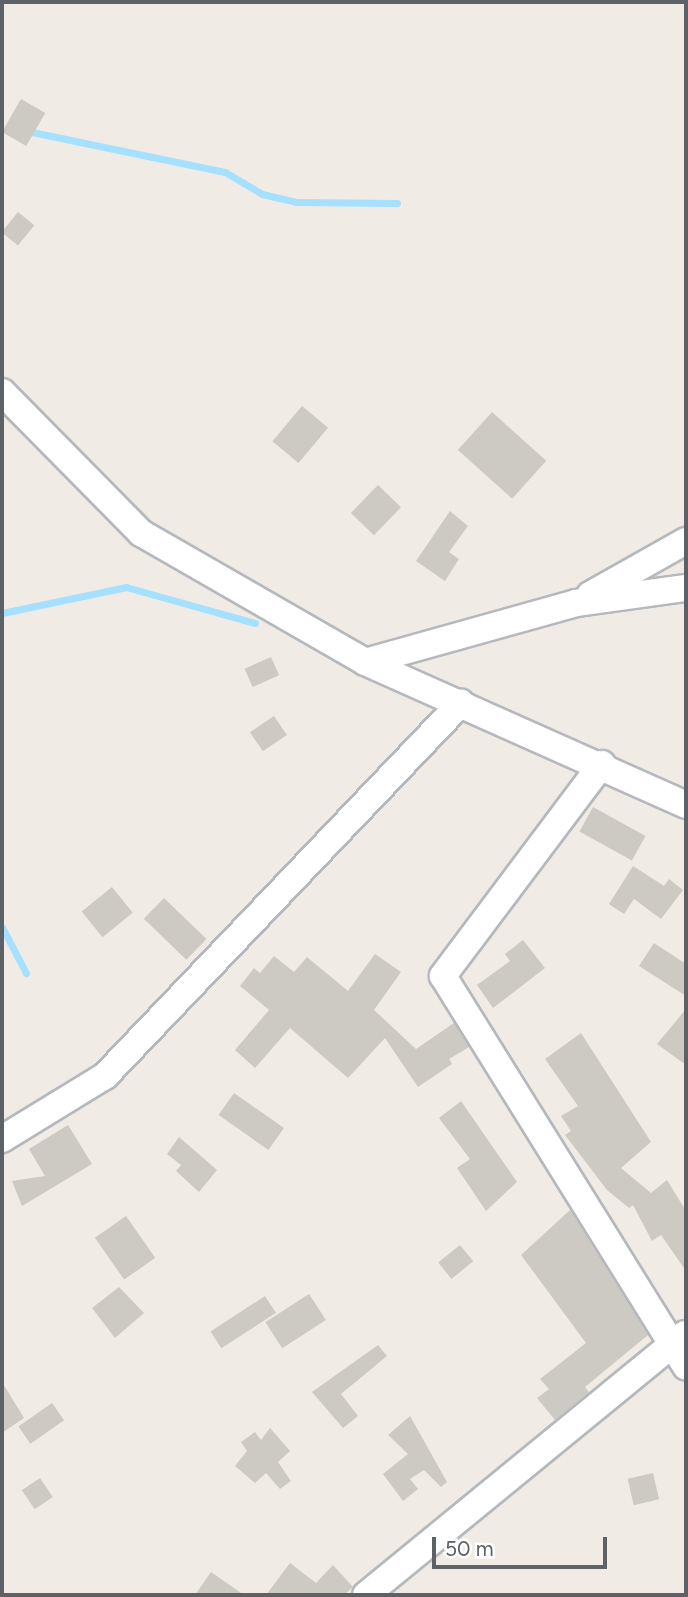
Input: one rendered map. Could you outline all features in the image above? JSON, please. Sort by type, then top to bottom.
[{"type":"street","points":[[2,392],[141,533],[365,662],[601,764],[686,805]]},
{"type":"street","points":[[576,603],[686,541]]},
{"type":"street","points":[[365,662],[576,603],[686,587]]},
{"type":"street","points":[[2,1139],[105,1076],[461,703]]},
{"type":"street","points":[[366,1595],[682,1348],[443,976],[601,764]]},
{"type":"building","points":[[21,99],[45,113],[26,146],[2,132]]},
{"type":"building","points":[[18,212],[34,225],[18,245],[2,232]]},
{"type":"building","points":[[302,406],[328,428],[298,463],[272,441]]},
{"type":"building","points":[[492,412],[546,461],[512,499],[458,450]]},
{"type":"building","points":[[378,485],[401,507],[374,535],[351,513]]},
{"type":"building","points":[[450,511],[468,526],[449,552],[459,559],[445,581],[416,561]]},
{"type":"building","points":[[271,657],[279,675],[253,687],[245,669]]},
{"type":"building","points":[[274,716],[287,735],[263,751],[250,732]]},
{"type":"building","points":[[593,807],[645,836],[632,861],[579,831]]},
{"type":"building","points":[[633,866],[664,886],[669,879],[683,890],[661,919],[634,899],[624,914],[609,904]]},
{"type":"building","points":[[112,887],[133,913],[102,937],[82,912]]},
{"type":"building","points":[[164,898],[206,939],[186,960],[144,919]]},
{"type":"building","points":[[523,940],[545,968],[493,1008],[477,985],[510,961],[505,954]]},
{"type":"building","points":[[654,943],[686,964],[686,996],[639,966]]},
{"type":"building","points":[[375,954],[401,972],[374,1010],[416,1049],[454,1023],[469,1047],[449,1059],[452,1064],[418,1087],[385,1038],[348,1078],[290,1028],[255,1068],[235,1050],[269,1010],[240,986],[254,968],[260,973],[274,956],[294,972],[307,957],[348,991]]},
{"type":"building","points":[[686,1009],[686,1065],[657,1044]]},
{"type":"building","points":[[581,1033],[651,1142],[621,1168],[651,1193],[667,1180],[686,1211],[686,1271],[661,1235],[652,1241],[633,1205],[629,1208],[607,1190],[565,1135],[571,1131],[561,1116],[578,1106],[545,1059]]},
{"type":"building","points":[[234,1093],[284,1128],[268,1150],[219,1115]]},
{"type":"building","points":[[461,1101],[517,1182],[486,1211],[457,1168],[470,1159],[439,1118]]},
{"type":"building","points":[[68,1125],[92,1164],[22,1206],[12,1181],[45,1176],[29,1149]]},
{"type":"building","points":[[179,1137],[217,1170],[199,1192],[176,1171],[181,1165],[167,1154]]},
{"type":"building","points":[[570,1210],[648,1335],[585,1387],[589,1392],[555,1420],[537,1398],[549,1389],[540,1379],[586,1343],[521,1255]]},
{"type":"building","points":[[126,1216],[155,1258],[124,1280],[95,1238]]},
{"type":"building","points":[[460,1245],[473,1261],[451,1279],[438,1263]]},
{"type":"building","points":[[119,1287],[144,1313],[115,1338],[92,1308]]},
{"type":"building","points":[[309,1294],[326,1320],[282,1348],[265,1322]]},
{"type":"building","points":[[265,1296],[276,1313],[221,1348],[210,1331]]},
{"type":"building","points":[[378,1345],[387,1356],[341,1394],[358,1416],[343,1428],[312,1392]]},
{"type":"building","points":[[2,1382],[24,1418],[2,1433]]},
{"type":"building","points":[[52,1403],[64,1420],[30,1444],[18,1427]]},
{"type":"building","points":[[410,1416],[447,1482],[441,1487],[424,1470],[410,1479],[418,1489],[403,1501],[383,1474],[408,1454],[388,1435]]},
{"type":"building","points":[[270,1428],[290,1451],[278,1462],[291,1481],[280,1489],[266,1473],[255,1483],[235,1466],[247,1451],[241,1442],[255,1432],[261,1440]]},
{"type":"building","points":[[653,1473],[659,1499],[634,1505],[628,1479]]},
{"type":"building","points":[[40,1478],[53,1497],[35,1509],[22,1490]]},
{"type":"building","points":[[290,1563],[316,1583],[333,1565],[353,1587],[344,1595],[266,1595]]},
{"type":"building","points":[[211,1572],[244,1595],[195,1595]]},
{"type":"waterway","points":[[27,131],[225,172],[262,194],[296,202],[397,203]]},
{"type":"waterway","points":[[2,613],[126,587],[255,623]]},
{"type":"waterway","points":[[2,927],[26,973]]}]
